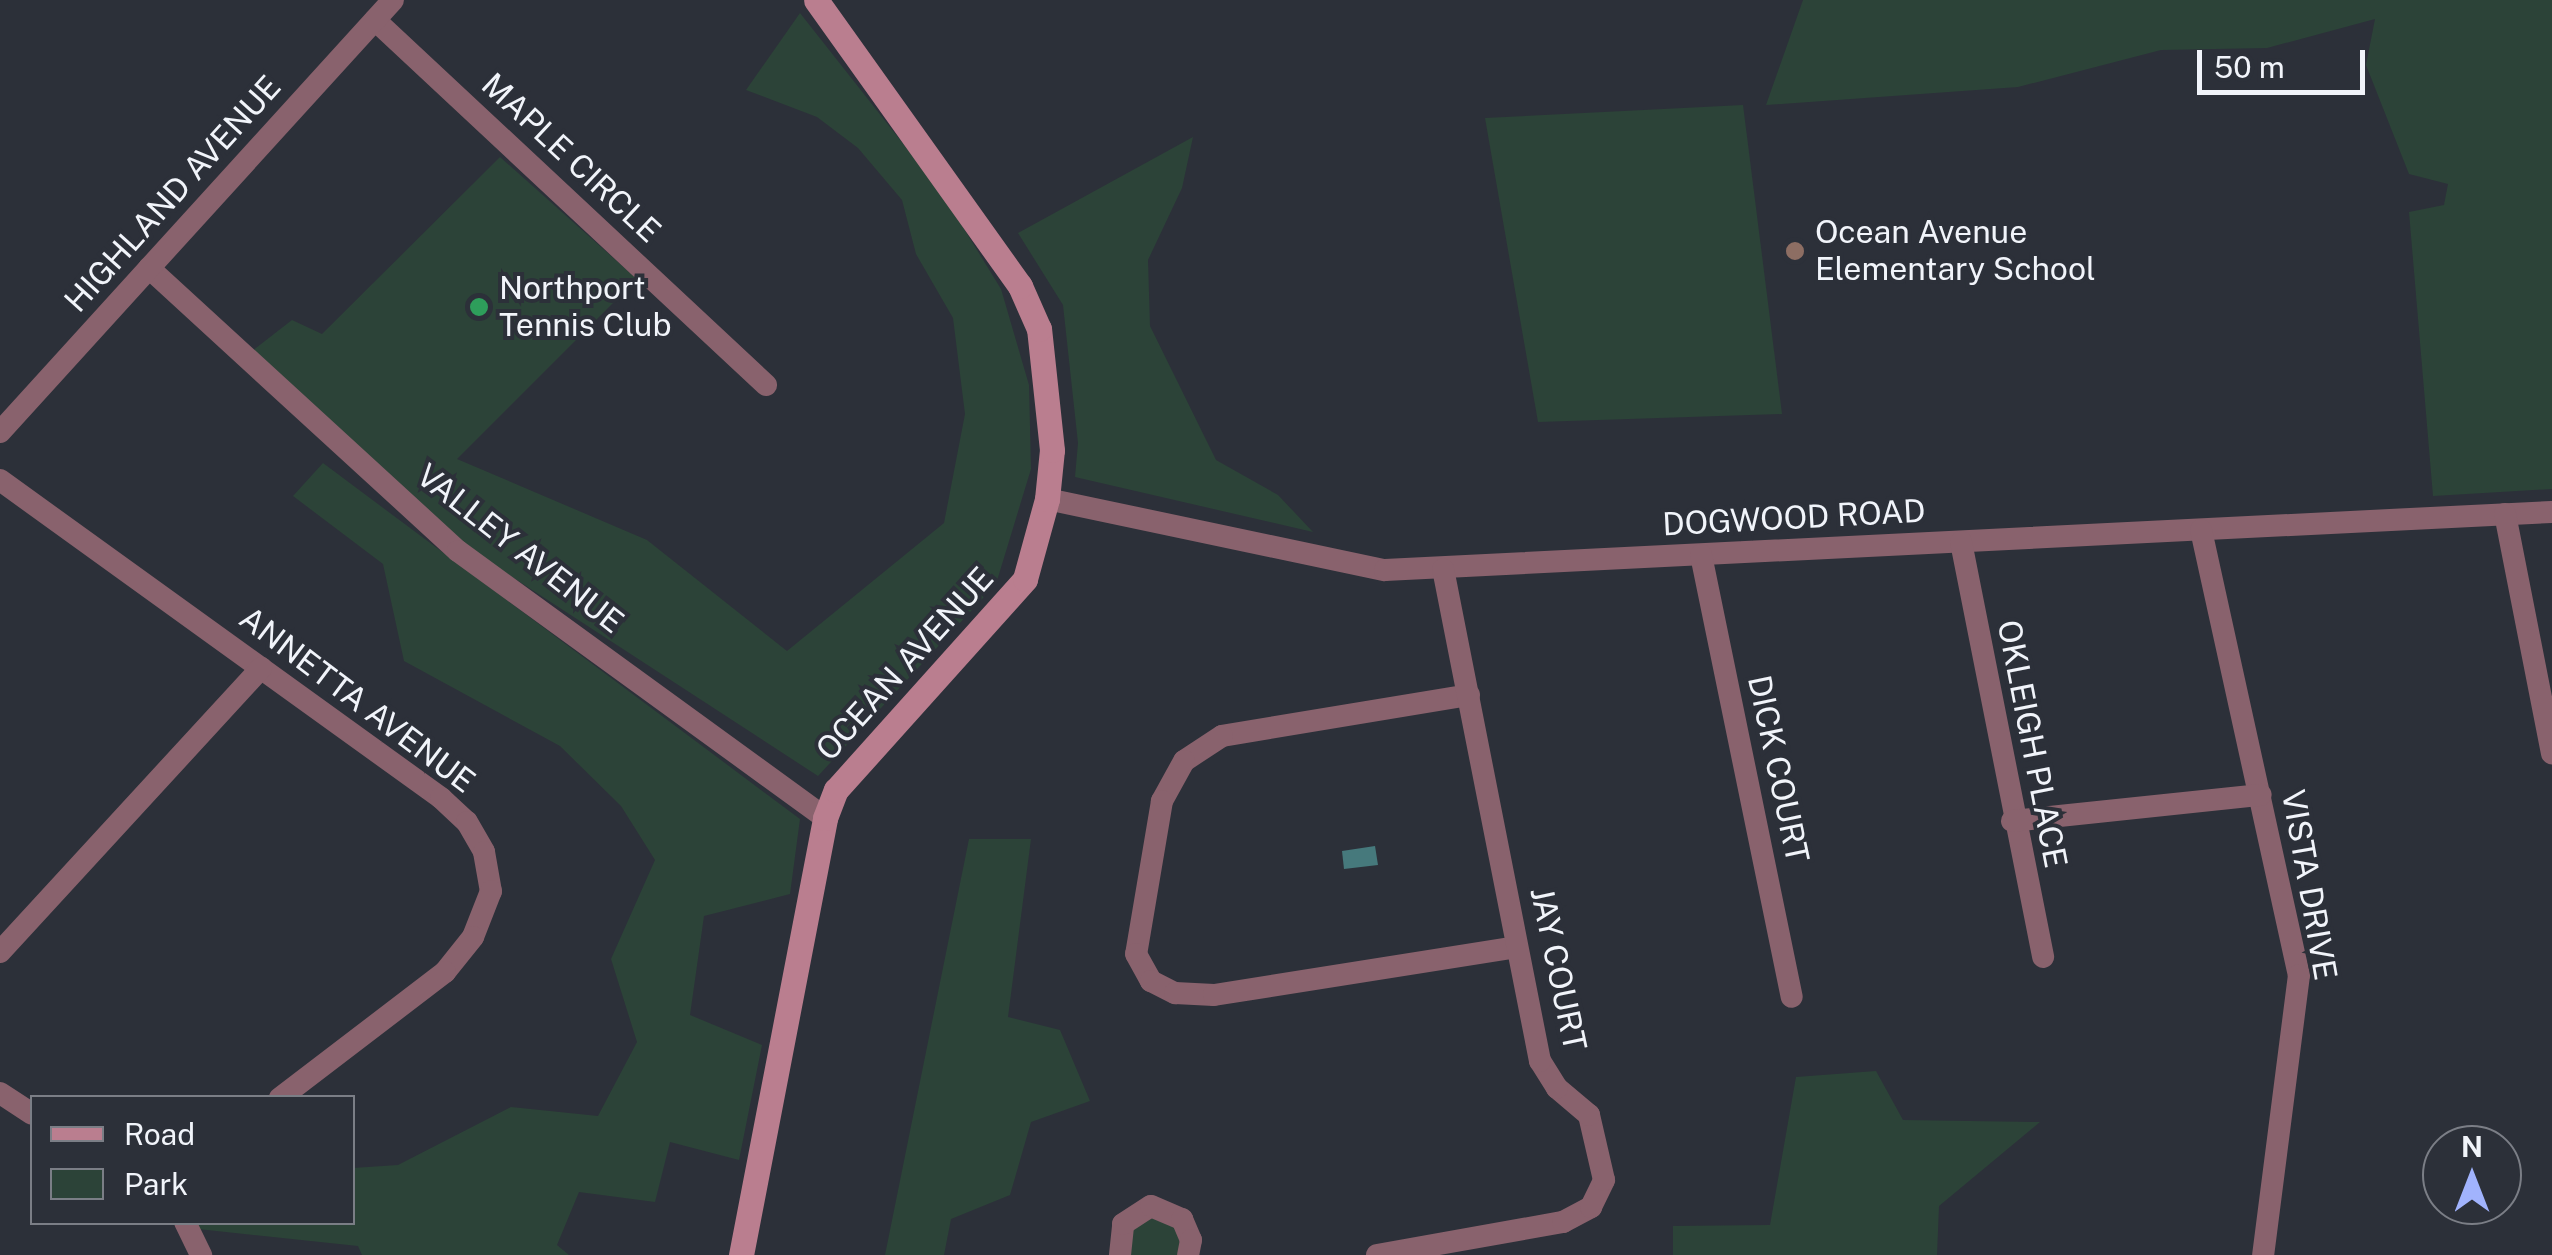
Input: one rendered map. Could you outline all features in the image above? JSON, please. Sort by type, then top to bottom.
[{"type":"main road","name":"OCEAN AVENUE","points":[[741,1255],[825,818],[836,790],[1025,579],[1047,499],[1052,450],[1039,329],[1020,286],[816,0]]},
{"type":"street","name":"HIGHLAND AVENUE","points":[[0,432],[394,0]]},
{"type":"street","name":"MAPLE CIRCLE","points":[[375,20],[766,385]]},
{"type":"street","name":"VALLEY AVENUE","points":[[149,268],[458,551],[825,818]]},
{"type":"street","name":"ANNETTA AVENUE","points":[[0,480],[467,822],[484,852],[490,891],[474,936],[445,972],[284,1095]]},
{"type":"street","name":"DOGWOOD ROAD","points":[[1047,499],[1314,560],[1386,570],[2552,512]]},
{"type":"street","points":[[2506,514],[2552,754]]},
{"type":"street","name":"VISTA DRIVE","points":[[2201,530],[2299,975],[2263,1255]]},
{"type":"street","name":"OKLEIGH PLACE","points":[[1960,542],[2012,821],[2043,957]]},
{"type":"street","name":"DICK COURT","points":[[1701,555],[1792,997]]},
{"type":"street","name":"JAY COURT","points":[[1377,1255],[1563,1222],[1591,1207],[1604,1180],[1589,1115],[1557,1088],[1540,1061],[1443,569]]},
{"type":"street","points":[[0,952],[261,668]]},
{"type":"street","points":[[1469,695],[1222,736],[1184,761],[1162,801],[1136,954],[1151,981],[1175,993],[1214,995],[1516,946]]},
{"type":"street","points":[[2012,821],[2261,795]]},
{"type":"street","points":[[0,1093],[30,1113]]},
{"type":"street","points":[[1120,1255],[1122,1224],[1151,1206],[1182,1219],[1188,1255]]},
{"type":"street","points":[[187,1225],[202,1255]]},
{"type":"green space","points":[[1803,0],[2552,0],[2552,489],[2433,496],[2409,212],[2444,205],[2448,184],[2409,174],[2366,65],[2375,19],[2267,48],[2161,50],[2018,87],[1766,105]]},
{"type":"green space","points":[[800,13],[942,193],[1001,289],[1029,385],[1031,469],[996,584],[818,776],[460,543],[252,351],[292,320],[322,334],[500,157],[637,279],[457,459],[647,540],[787,651],[944,523],[965,414],[953,318],[916,254],[902,200],[858,148],[817,117],[746,90]]},
{"type":"green space","points":[[1743,105],[1782,414],[1538,422],[1485,118]]},
{"type":"green space","points":[[1193,137],[1182,188],[1148,260],[1150,326],[1216,460],[1278,495],[1313,532],[1075,477],[1078,443],[1063,305],[1018,233]]},
{"type":"green space","points":[[323,463],[800,819],[790,894],[704,916],[690,1015],[762,1045],[739,1160],[670,1142],[655,1202],[579,1192],[557,1245],[569,1255],[362,1255],[358,1246],[198,1229],[197,1225],[355,1225],[355,1168],[398,1165],[511,1107],[598,1116],[637,1042],[611,959],[655,860],[621,806],[560,746],[404,661],[383,564],[293,496]]},
{"type":"green space","points":[[969,839],[1031,839],[1008,1017],[1060,1030],[1090,1101],[1031,1122],[1010,1195],[951,1219],[944,1255],[885,1255]]},
{"type":"green space","points":[[1876,1071],[1903,1120],[2040,1122],[1939,1206],[1937,1255],[1673,1255],[1673,1226],[1770,1225],[1796,1077]]},
{"type":"green space","points":[[1173,1215],[1183,1255],[1128,1255],[1134,1219]]},
{"type":"shaded area","points":[[1375,846],[1378,865],[1344,869],[1342,851]]},
{"type":"place","name":"Ocean Avenue Elementary School","points":[[1795,251]]},
{"type":"place","name":"Northport Tennis Club","points":[[479,307]]}]
